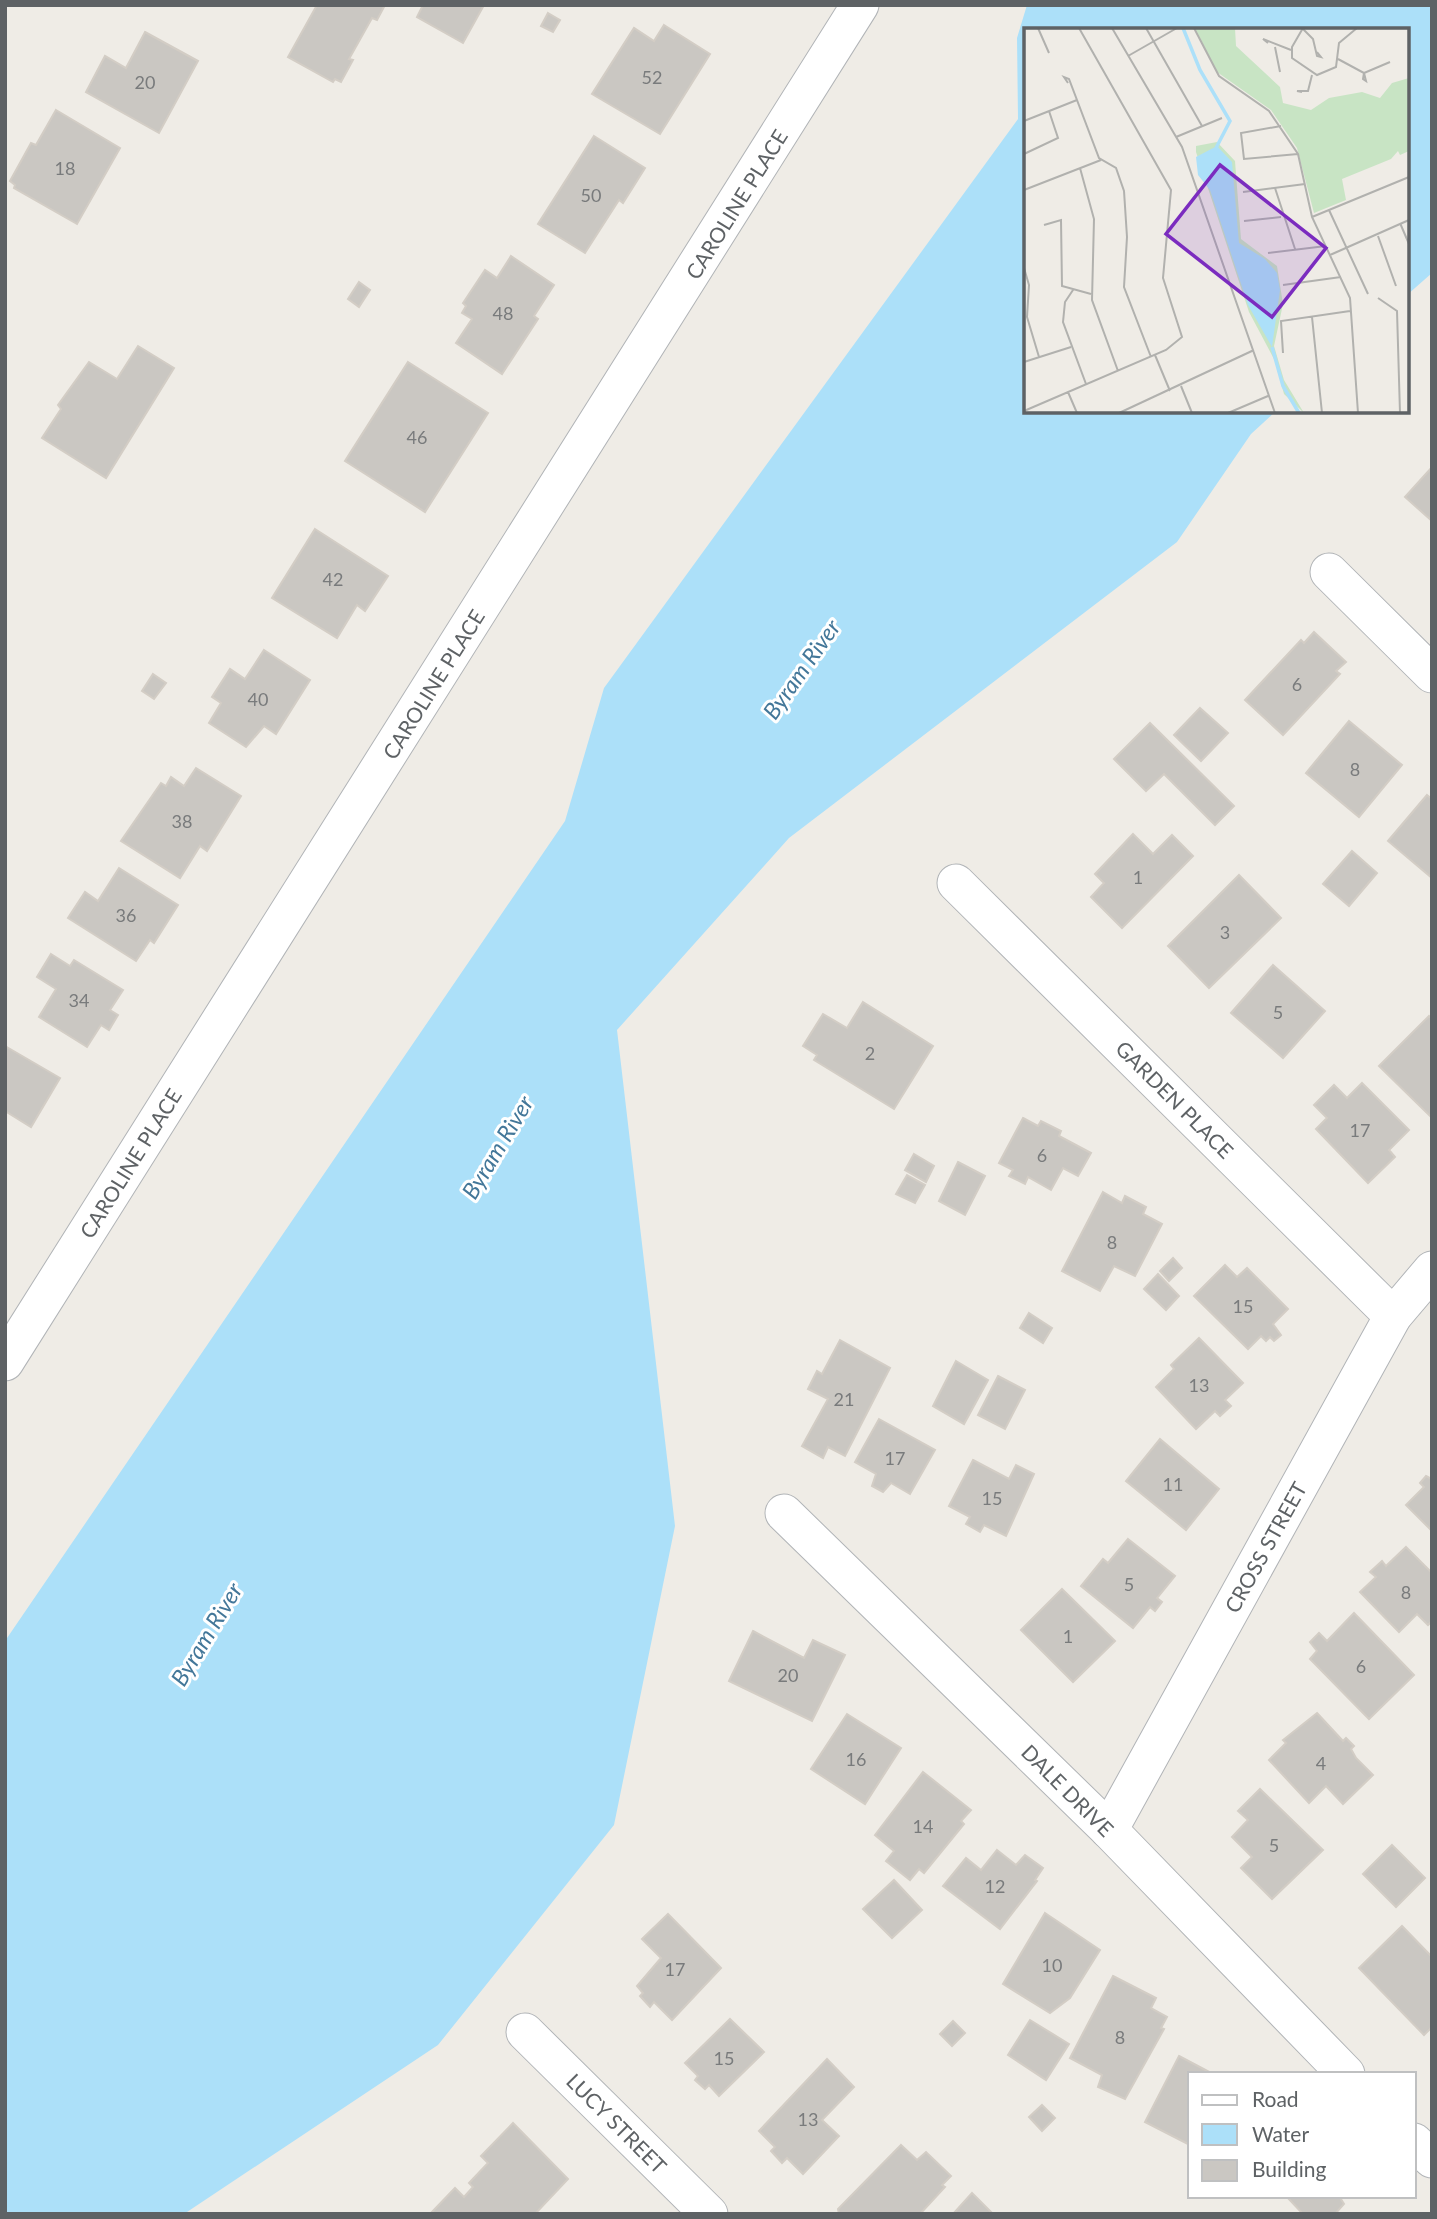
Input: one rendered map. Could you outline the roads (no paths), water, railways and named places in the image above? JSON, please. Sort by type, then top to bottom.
[{"type":"street","name":"CAROLINE PLACE","points":[[5,1362],[860,5]]},
{"type":"street","points":[[1329,572],[1432,674]]},
{"type":"street","name":"GARDEN PLACE","points":[[956,883],[1393,1316]]},
{"type":"street","name":"CROSS STREET","points":[[1109,1830],[1393,1316],[1432,1270]]},
{"type":"street","name":"DALE DRIVE","points":[[784,1513],[1109,1830],[1344,2072]]},
{"type":"street","name":"LUCY STREET","points":[[524,2032],[709,2214]]},
{"type":"street","points":[[1416,2144],[1432,2159]]},
{"type":"water","name":"Byram River","points":[[1027,5],[1432,5],[1432,273],[1409,293],[1409,28],[1024,28],[1024,413],[1274,413],[1251,434],[1177,542],[789,838],[617,1030],[675,1526],[614,1825],[438,2045],[184,2214],[5,2214],[5,1641],[565,821],[604,688],[1018,119],[1017,38]]}]
